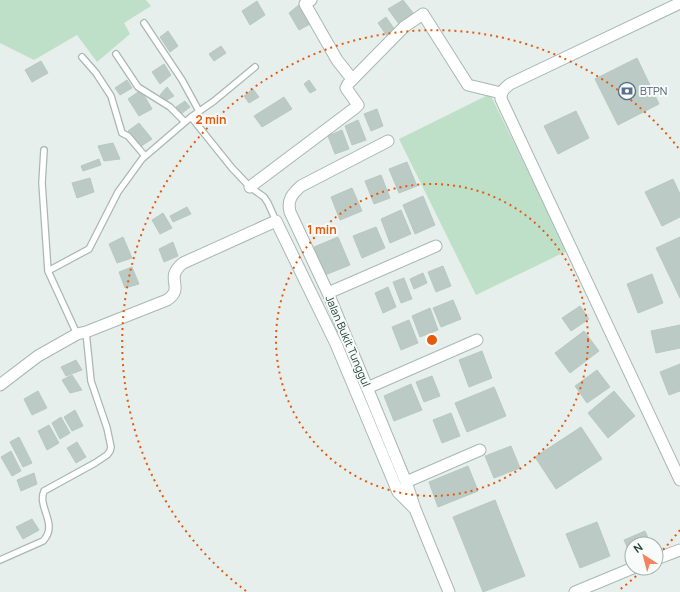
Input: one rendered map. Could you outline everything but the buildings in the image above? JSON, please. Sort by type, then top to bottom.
[{"type":"street","points":[[311,0],[305,4],[337,60],[352,79]]},
{"type":"street","points":[[680,3],[510,84],[504,88],[501,93],[501,99],[680,480]]},
{"type":"street","points":[[250,187],[358,105],[346,88],[348,84],[404,27],[423,14],[468,85],[501,93]]},
{"type":"street","name":"Jalan Bukit Tunggul","points":[[388,141],[301,186],[290,198],[288,205],[328,293],[406,482],[415,509],[449,592]]},
{"type":"street","points":[[0,385],[38,356],[82,333],[167,300],[175,292],[175,272],[183,263],[276,222],[336,344],[398,492],[415,509]]},
{"type":"street","points":[[328,293],[436,246]]},
{"type":"street","points":[[367,388],[477,340]]},
{"type":"street","points":[[406,482],[480,450]]},
{"type":"street","points":[[664,556],[680,550]]},
{"type":"street","points":[[576,592],[624,572]]},
{"type":"lane","points":[[144,23],[182,80],[199,111]]},
{"type":"lane","points":[[116,54],[138,87],[170,107],[185,122]]},
{"type":"lane","points":[[82,57],[96,72],[111,96],[122,133],[128,136],[145,156]]},
{"type":"lane","points":[[48,271],[89,249],[118,192],[145,156],[191,117],[256,67]]},
{"type":"lane","points":[[191,117],[226,162],[250,187],[264,197],[276,222]]},
{"type":"lane","points":[[0,560],[43,541],[47,536],[49,525],[42,498],[44,491],[107,455],[111,446],[91,381],[82,333],[48,271],[42,183],[44,150]]},
{"type":"green space","points":[[0,0],[146,0],[151,6],[124,23],[130,34],[97,62],[77,35],[34,60],[0,43]]},
{"type":"green space","points":[[490,94],[567,251],[476,295],[399,139]]},
{"type":"place","name":"BTPN","points":[[627,91]]}]
